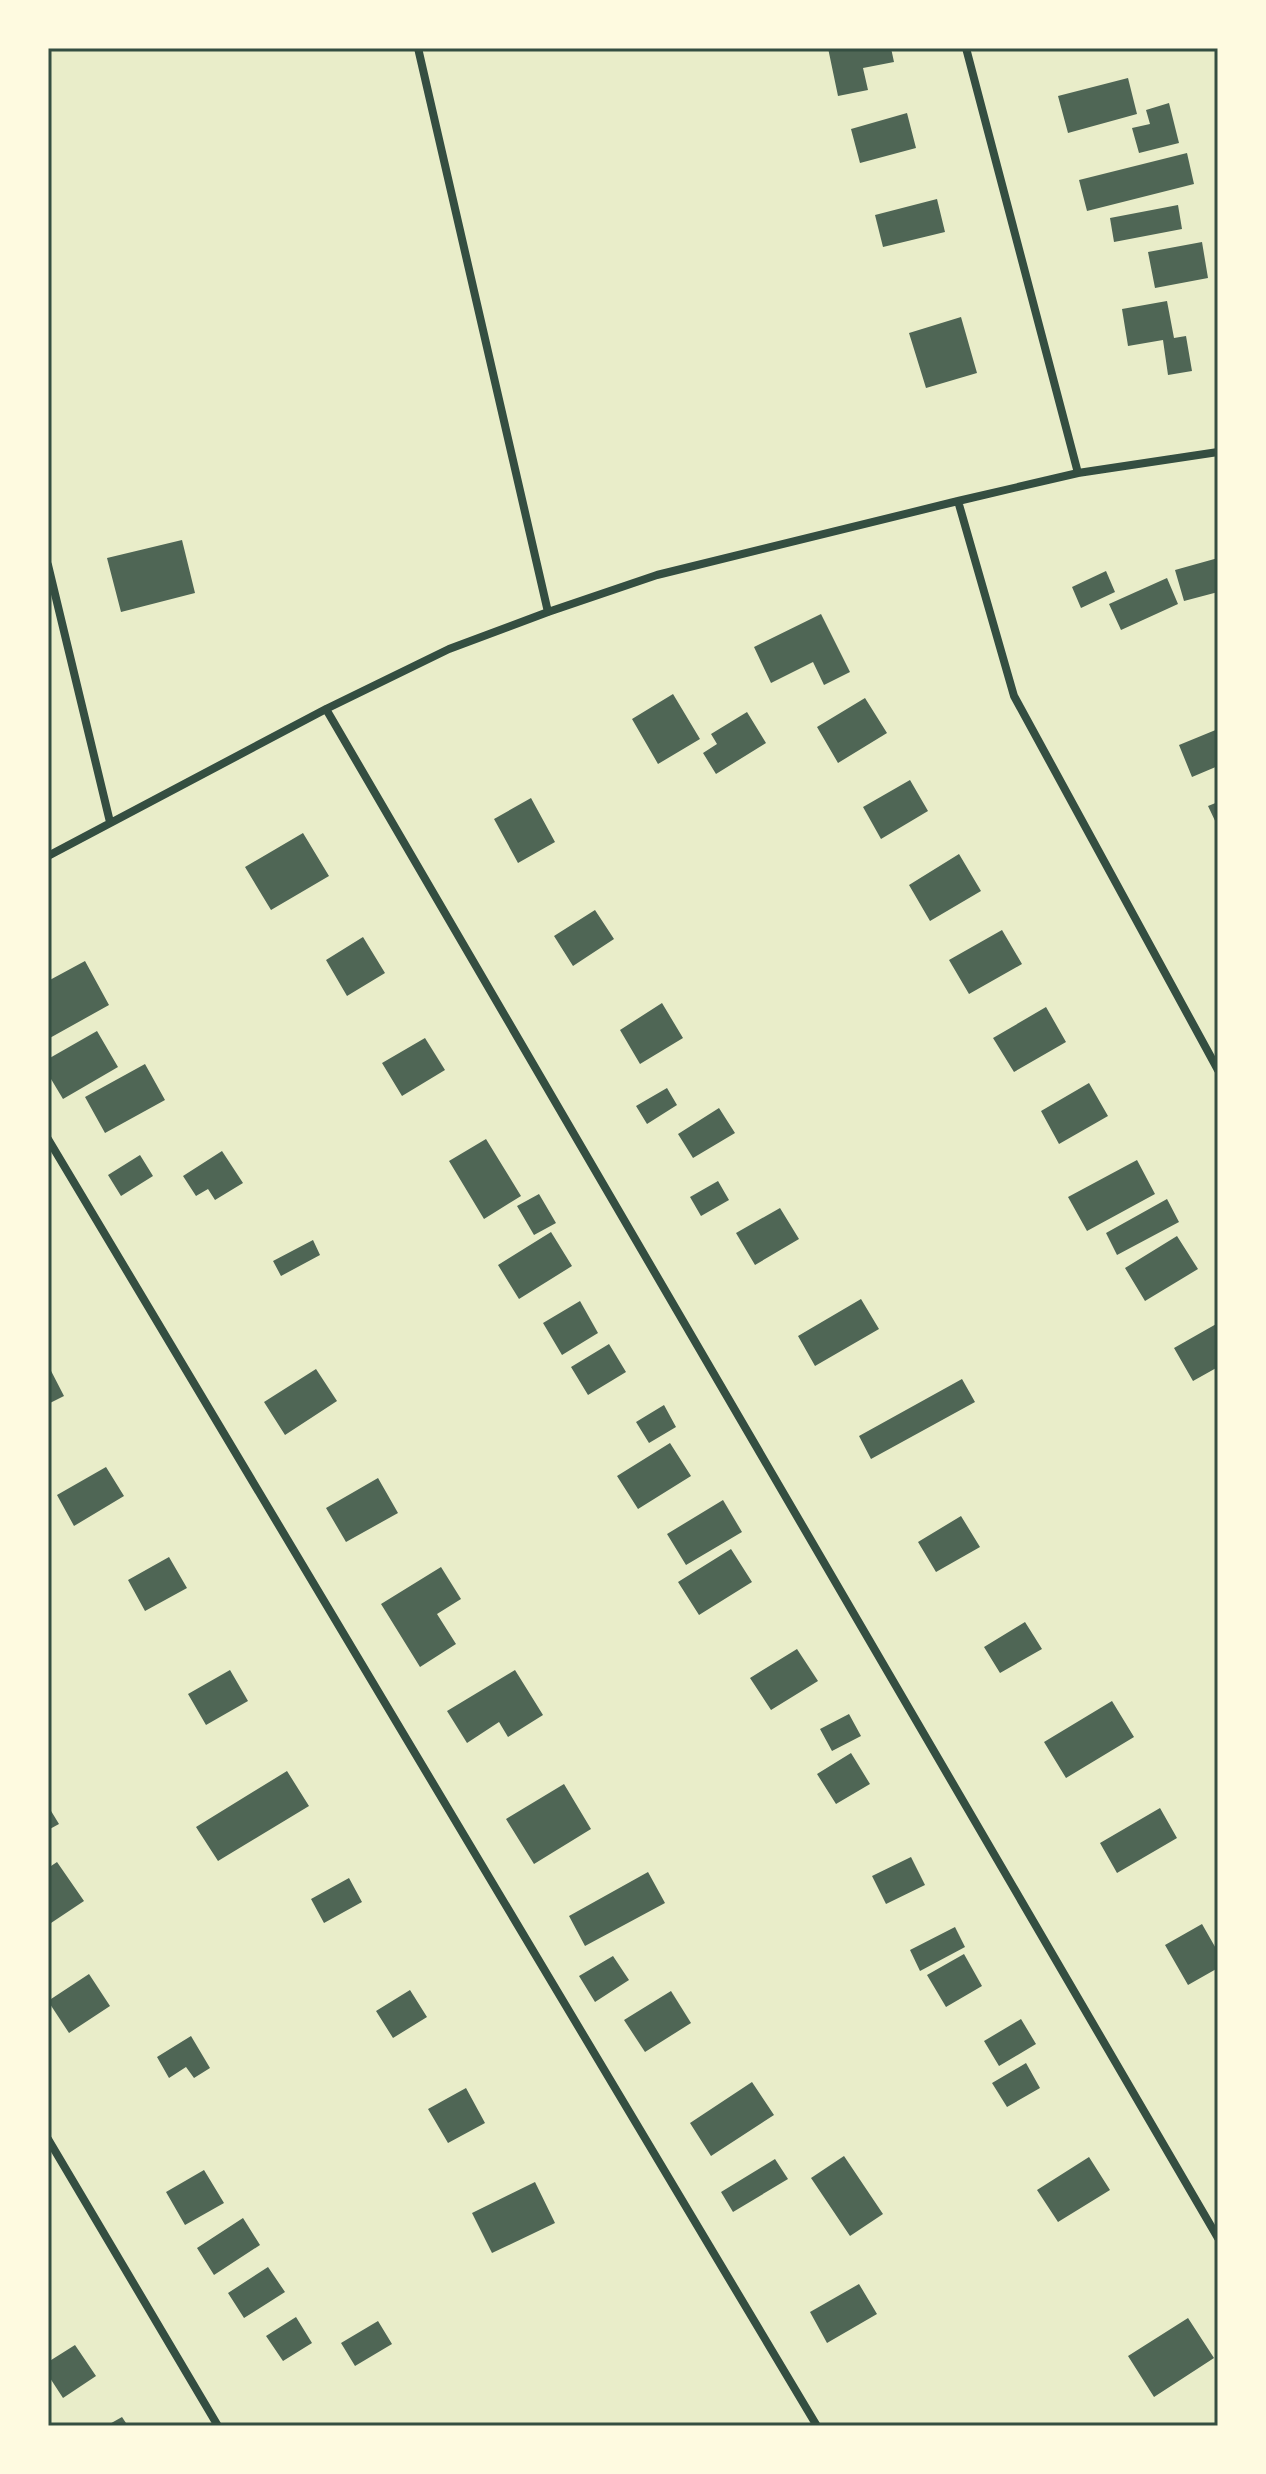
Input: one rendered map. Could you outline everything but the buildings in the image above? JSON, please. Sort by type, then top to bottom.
[{"type":"street","points":[[418,48],[548,612]]},
{"type":"street","points":[[966,48],[1078,473]]},
{"type":"street","points":[[48,856],[326,709],[449,649],[548,612],[657,575],[958,501],[1078,473],[1218,452]]},
{"type":"street","points":[[958,501],[1014,696],[1218,1070]]},
{"type":"street","points":[[48,565],[110,822]]},
{"type":"street","points":[[326,709],[1218,2238]]},
{"type":"street","points":[[48,1139],[817,2426]]},
{"type":"street","points":[[48,2139],[218,2426]]}]
